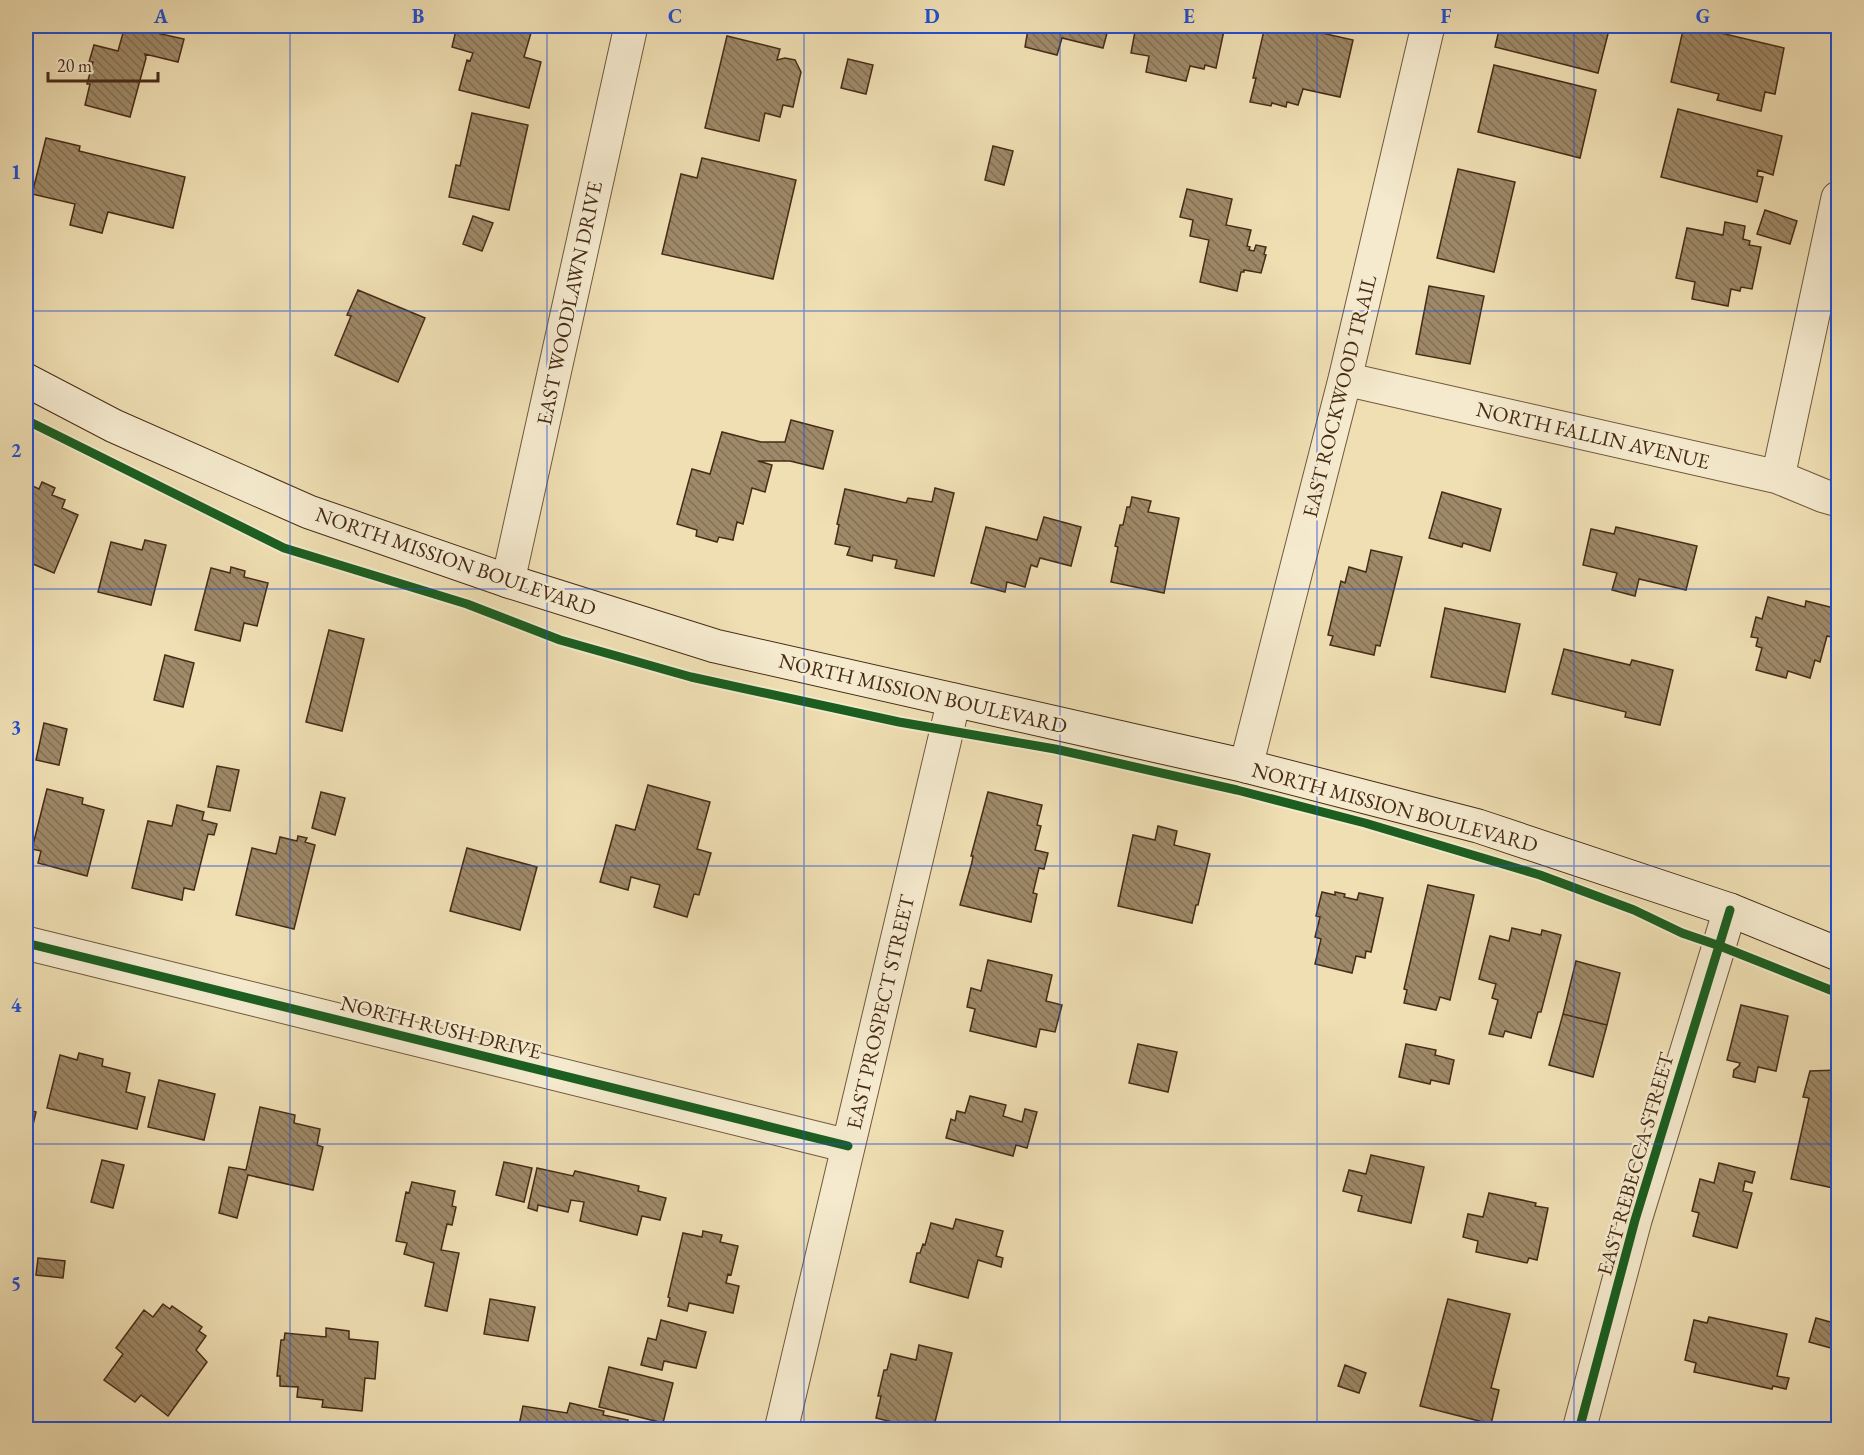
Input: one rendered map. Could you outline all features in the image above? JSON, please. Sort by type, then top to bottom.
[{"type":"street","name":"EAST WOODLAWN DRIVE","points":[[508,581],[631,26]]},
{"type":"street","name":"EAST ROCKWOOD TRAIL","points":[[1246,766],[1345,379],[1428,26]]},
{"type":"street","points":[[1778,477],[1839,198]]},
{"type":"street","name":"NORTH FALLIN AVENUE","points":[[1345,379],[1778,477],[1839,500]]},
{"type":"street","name":"NORTH MISSION BOULEVARD","points":[[26,380],[114,426],[309,512],[508,581],[715,646],[1246,766],[1478,826],[1730,910],[1839,954]]},
{"type":"street","name":"EAST PROSPECT STREET","points":[[781,1430],[954,700]]},
{"type":"street","name":"EAST REBECCA STREET","points":[[1579,1430],[1635,1220],[1730,910]]},
{"type":"street","name":"NORTH RUSH DRIVE","points":[[26,943],[848,1146]]},
{"type":"building","points":[[125,26],[184,39],[178,62],[145,54],[146,58],[130,117],[85,105],[90,84],[87,84],[93,62],[89,62],[94,45],[118,51]]},
{"type":"building","points":[[457,26],[533,26],[524,57],[541,62],[529,108],[459,90],[467,60],[470,61],[473,53],[452,47]]},
{"type":"building","points":[[1012,26],[1109,26],[1103,48],[1062,38],[1057,55],[1025,47],[1028,29]]},
{"type":"building","points":[[1136,26],[1225,26],[1216,68],[1205,65],[1204,69],[1190,66],[1186,81],[1146,72],[1149,56],[1131,53]]},
{"type":"building","points":[[1265,26],[1291,26],[1353,40],[1340,97],[1303,89],[1298,105],[1287,102],[1286,107],[1272,103],[1271,106],[1250,102]]},
{"type":"building","points":[[1500,26],[1610,26],[1598,73],[1495,47]]},
{"type":"building","points":[[1684,26],[1784,48],[1775,94],[1765,92],[1761,111],[1717,100],[1719,94],[1671,82]]},
{"type":"building","points":[[727,36],[780,49],[777,60],[785,58],[795,60],[801,72],[793,107],[783,105],[780,117],[765,113],[759,141],[705,128]]},
{"type":"building","points":[[848,59],[873,65],[866,94],[841,88]]},
{"type":"building","points":[[1494,65],[1596,90],[1580,158],[1478,132]]},
{"type":"building","points":[[1678,109],[1782,136],[1773,175],[1758,170],[1757,176],[1763,177],[1757,202],[1661,177]]},
{"type":"building","points":[[472,113],[528,125],[509,210],[449,197],[456,165],[460,166]]},
{"type":"building","points":[[46,138],[80,146],[79,151],[185,177],[173,228],[108,212],[102,233],[70,225],[75,204],[32,194]]},
{"type":"building","points":[[993,146],[1013,151],[1004,185],[985,180]]},
{"type":"building","points":[[702,158],[796,180],[773,279],[662,254],[681,174],[697,178]]},
{"type":"building","points":[[1458,169],[1515,182],[1494,272],[1437,258]]},
{"type":"building","points":[[1187,189],[1232,199],[1226,225],[1251,230],[1247,246],[1250,247],[1249,250],[1254,251],[1256,245],[1266,247],[1261,273],[1244,270],[1241,272],[1237,291],[1200,282],[1209,240],[1190,236],[1193,220],[1180,217]]},
{"type":"building","points":[[1765,210],[1797,221],[1790,244],[1757,234]]},
{"type":"building","points":[[473,216],[493,223],[482,251],[463,244]]},
{"type":"building","points":[[1725,222],[1745,226],[1743,239],[1750,241],[1749,245],[1761,247],[1752,289],[1741,287],[1740,291],[1731,289],[1728,306],[1692,299],[1695,282],[1676,278],[1687,228],[1723,235]]},
{"type":"building","points":[[1429,286],[1484,296],[1470,364],[1416,354]]},
{"type":"building","points":[[358,290],[425,318],[398,382],[335,355],[351,316],[347,315]]},
{"type":"building","points":[[791,420],[833,431],[823,469],[790,461],[758,461],[772,465],[765,492],[752,488],[743,524],[737,522],[733,540],[719,537],[717,542],[696,536],[697,530],[677,524],[692,469],[710,474],[722,432],[761,442],[785,442]]},
{"type":"building","points":[[42,482],[55,488],[52,495],[65,500],[62,508],[78,515],[54,573],[26,561],[26,483],[39,489]]},
{"type":"building","points":[[935,488],[954,493],[934,576],[895,568],[897,560],[873,555],[872,561],[847,555],[850,547],[835,544],[845,489],[906,503],[908,498],[932,502]]},
{"type":"building","points":[[1442,492],[1501,509],[1490,551],[1463,543],[1462,547],[1429,538]]},
{"type":"building","points":[[1132,497],[1151,501],[1148,512],[1179,518],[1164,593],[1111,582],[1120,525],[1123,525]]},
{"type":"building","points":[[1044,517],[1081,527],[1071,566],[1040,558],[1037,567],[1031,565],[1025,587],[1007,582],[1005,592],[971,583],[986,527],[1037,540]]},
{"type":"building","points":[[1616,527],[1697,546],[1686,590],[1639,579],[1635,596],[1612,590],[1617,573],[1583,565],[1591,529],[1614,534]]},
{"type":"building","points":[[145,540],[166,545],[151,605],[98,592],[111,542],[142,550]]},
{"type":"building","points":[[1371,550],[1402,557],[1380,646],[1376,645],[1374,655],[1330,645],[1333,636],[1328,635],[1341,581],[1345,583],[1349,567],[1366,572]]},
{"type":"building","points":[[231,567],[245,571],[244,577],[268,583],[257,626],[244,623],[240,641],[195,630],[211,568],[230,573]]},
{"type":"building","points":[[1768,597],[1805,607],[1806,601],[1838,609],[1836,638],[1827,636],[1820,662],[1815,660],[1810,678],[1788,671],[1786,678],[1756,670],[1762,648],[1756,646],[1758,638],[1751,637],[1756,617],[1762,619]]},
{"type":"building","points":[[1445,608],[1520,624],[1505,692],[1431,677]]},
{"type":"building","points":[[329,630],[364,639],[342,731],[306,722]]},
{"type":"building","points":[[1564,649],[1630,665],[1632,660],[1673,670],[1660,725],[1625,717],[1626,712],[1552,694]]},
{"type":"building","points":[[165,655],[194,663],[183,707],[154,700]]},
{"type":"building","points":[[26,720],[30,721],[26,740]]},
{"type":"building","points":[[44,723],[67,729],[59,765],[36,760]]},
{"type":"building","points":[[217,766],[239,770],[230,811],[208,807]]},
{"type":"building","points":[[648,785],[710,802],[697,849],[711,853],[699,895],[694,894],[687,917],[654,907],[660,885],[631,877],[628,890],[600,882],[616,825],[635,830]]},
{"type":"building","points":[[47,789],[83,798],[82,804],[104,810],[87,876],[38,863],[41,851],[32,849]]},
{"type":"building","points":[[321,792],[345,798],[335,835],[312,828]]},
{"type":"building","points":[[988,792],[1042,805],[1037,825],[1041,826],[1035,850],[1048,853],[1044,869],[1039,868],[1033,893],[1037,894],[1031,922],[960,905]]},
{"type":"building","points":[[177,805],[204,812],[202,820],[217,824],[214,835],[208,834],[194,890],[184,888],[182,900],[132,888],[148,821],[172,826]]},
{"type":"building","points":[[1158,826],[1177,831],[1174,845],[1210,854],[1192,923],[1118,906],[1133,835],[1155,840]]},
{"type":"building","points":[[298,836],[307,838],[305,842],[315,845],[294,929],[236,915],[252,848],[276,854],[280,837],[297,841]]},
{"type":"building","points":[[467,848],[537,867],[520,930],[450,911]]},
{"type":"building","points":[[1428,885],[1474,895],[1450,1000],[1440,997],[1436,1010],[1404,1003],[1407,990],[1404,989]]},
{"type":"building","points":[[1322,892],[1335,895],[1335,892],[1345,894],[1344,897],[1357,900],[1359,893],[1383,898],[1371,952],[1366,951],[1365,958],[1356,956],[1352,973],[1315,964],[1321,939],[1315,937],[1320,917],[1316,916]]},
{"type":"building","points":[[1512,928],[1541,935],[1542,930],[1561,935],[1541,1012],[1538,1012],[1531,1038],[1505,1031],[1503,1037],[1489,1034],[1498,1000],[1492,998],[1496,984],[1479,979],[1490,936],[1509,941]]},
{"type":"building","points":[[988,960],[1052,975],[1046,1001],[1062,1005],[1055,1032],[1040,1029],[1036,1047],[970,1031],[975,1009],[967,1007],[971,988],[981,991]]},
{"type":"building","points":[[1576,961],[1620,973],[1607,1025],[1563,1014]]},
{"type":"building","points":[[1741,1005],[1788,1016],[1776,1071],[1758,1067],[1755,1082],[1733,1077],[1734,1070],[1740,1063],[1727,1060]]},
{"type":"building","points":[[1563,1014],[1607,1025],[1593,1077],[1549,1065]]},
{"type":"building","points":[[1138,1044],[1177,1052],[1168,1092],[1129,1083]]},
{"type":"building","points":[[1406,1044],[1436,1050],[1435,1055],[1454,1060],[1449,1084],[1431,1080],[1430,1084],[1399,1077]]},
{"type":"building","points":[[79,1053],[103,1059],[102,1066],[130,1073],[126,1092],[145,1097],[137,1129],[47,1108],[60,1055],[77,1060]]},
{"type":"building","points":[[1838,1070],[1838,1189],[1791,1179],[1809,1098],[1803,1097],[1810,1071]]},
{"type":"building","points":[[159,1080],[215,1094],[204,1140],[148,1127]]},
{"type":"building","points":[[970,1096],[1006,1105],[1003,1116],[1022,1122],[1025,1109],[1037,1112],[1027,1148],[1016,1145],[1013,1156],[946,1138],[951,1119],[955,1121],[957,1111],[965,1113]]},
{"type":"building","points":[[260,1107],[295,1115],[294,1123],[320,1129],[317,1145],[323,1147],[313,1190],[248,1175],[237,1218],[219,1213],[229,1167],[246,1170]]},
{"type":"building","points":[[26,1109],[36,1112],[28,1146],[26,1146]]},
{"type":"building","points":[[1371,1155],[1424,1167],[1411,1223],[1358,1211],[1362,1196],[1343,1191],[1349,1170],[1366,1174]]},
{"type":"building","points":[[102,1160],[124,1165],[113,1208],[91,1202]]},
{"type":"building","points":[[504,1162],[532,1168],[524,1202],[496,1195]]},
{"type":"building","points":[[1719,1163],[1755,1172],[1752,1183],[1745,1181],[1743,1191],[1752,1193],[1737,1248],[1693,1236],[1699,1213],[1692,1211],[1700,1179],[1714,1183]]},
{"type":"building","points":[[537,1168],[573,1176],[575,1171],[639,1186],[638,1191],[666,1198],[660,1220],[642,1216],[637,1235],[580,1221],[584,1202],[571,1200],[568,1212],[538,1205],[537,1211],[528,1208]]},
{"type":"building","points":[[412,1182],[455,1191],[452,1206],[456,1207],[452,1225],[447,1224],[441,1250],[459,1253],[447,1311],[425,1306],[434,1263],[404,1254],[407,1243],[396,1241],[406,1192],[409,1193]]},
{"type":"building","points":[[1489,1193],[1536,1203],[1535,1206],[1548,1208],[1537,1260],[1529,1258],[1527,1263],[1476,1252],[1478,1241],[1463,1237],[1468,1214],[1483,1217]]},
{"type":"building","points":[[956,1219],[1003,1231],[996,1256],[1003,1258],[1001,1267],[978,1260],[968,1298],[910,1282],[917,1253],[920,1253],[923,1244],[925,1245],[931,1223],[953,1229]]},
{"type":"building","points":[[703,1231],[722,1235],[720,1242],[738,1246],[731,1275],[728,1274],[726,1283],[739,1286],[733,1313],[689,1303],[687,1311],[668,1306],[670,1298],[668,1297],[683,1233],[702,1237]]},
{"type":"building","points":[[38,1258],[65,1261],[63,1278],[36,1275]]},
{"type":"building","points":[[490,1299],[535,1307],[528,1341],[484,1334]]},
{"type":"building","points":[[1448,1299],[1510,1314],[1491,1388],[1499,1390],[1491,1424],[1420,1406]]},
{"type":"building","points":[[163,1304],[170,1309],[172,1306],[202,1327],[199,1331],[206,1336],[196,1350],[207,1362],[168,1416],[141,1395],[135,1402],[104,1380],[123,1354],[116,1348],[144,1310],[153,1317]]},
{"type":"building","points":[[1709,1317],[1787,1334],[1777,1376],[1789,1378],[1786,1389],[1773,1386],[1772,1389],[1694,1372],[1696,1363],[1685,1360],[1694,1320],[1707,1323]]},
{"type":"building","points":[[1816,1318],[1838,1324],[1838,1350],[1809,1342]]},
{"type":"building","points":[[661,1320],[706,1332],[696,1368],[664,1361],[662,1370],[641,1365],[648,1338],[656,1340]]},
{"type":"building","points":[[326,1328],[349,1331],[349,1339],[378,1342],[375,1379],[365,1378],[362,1411],[322,1407],[323,1400],[297,1397],[298,1387],[280,1386],[280,1376],[277,1376],[281,1340],[284,1340],[285,1333],[326,1337]]},
{"type":"building","points":[[919,1345],[952,1353],[933,1430],[924,1430],[876,1418],[884,1370],[887,1370],[891,1354],[916,1360]]},
{"type":"building","points":[[1345,1365],[1366,1373],[1359,1393],[1338,1386]]},
{"type":"building","points":[[609,1367],[673,1383],[663,1423],[599,1407]]},
{"type":"building","points":[[570,1403],[604,1411],[603,1415],[628,1420],[626,1427],[636,1430],[518,1430],[523,1406],[567,1413]]},
{"type":"cycle path","points":[[26,420],[284,548],[467,604],[560,640],[691,677],[899,722],[1055,749],[1237,790],[1365,823],[1540,875],[1634,910],[1682,933],[1838,993]]},
{"type":"cycle path","points":[[1579,1430],[1635,1220],[1730,910]]},
{"type":"cycle path","points":[[26,943],[848,1146]]}]
